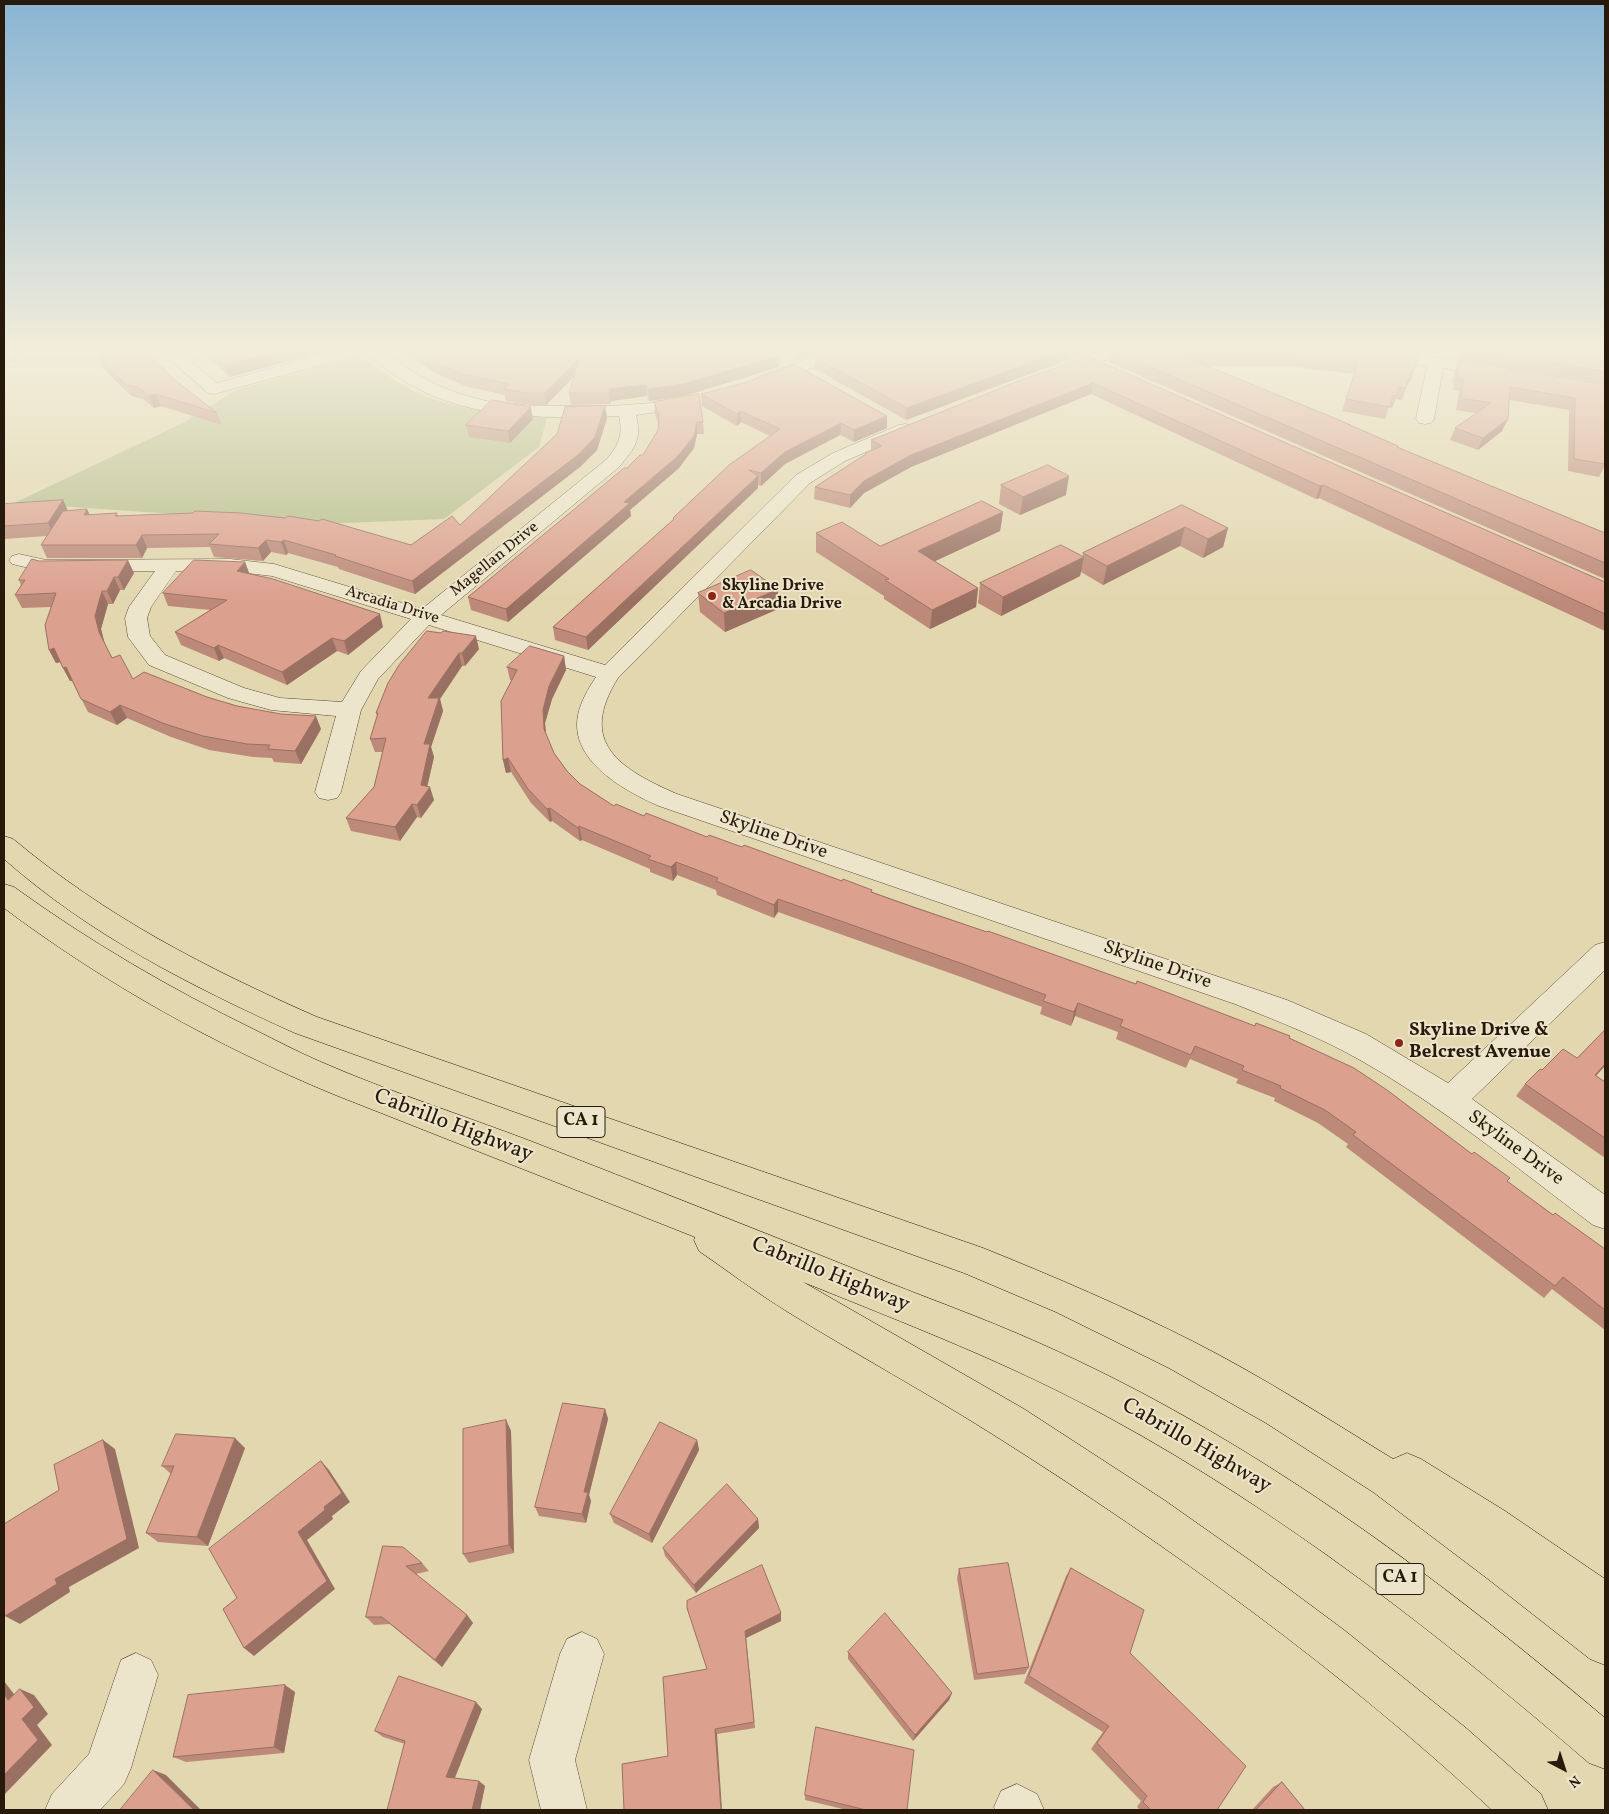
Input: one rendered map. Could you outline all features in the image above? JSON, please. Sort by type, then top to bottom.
[{"type":"highway","name":"CA 1","points":[[4,845],[32,870],[77,904],[126,935],[240,996],[306,1025],[971,1259],[1069,1300],[1182,1355],[1279,1410],[1387,1478],[1503,1564],[1605,1644]]},
{"type":"highway","name":"Cabrillo Highway","points":[[4,894],[45,926],[94,958],[152,991],[317,1074],[661,1207],[1035,1360],[1179,1434],[1312,1517],[1394,1575],[1535,1687],[1605,1747]]},
{"type":"highway","points":[[661,1207],[788,1292],[1004,1420],[1120,1494],[1323,1640],[1434,1729],[1521,1807]]},
{"type":"highway","points":[[1182,1355],[1280,1402],[1415,1478],[1507,1536],[1605,1604]]},
{"type":"street","name":"Magellan Drive","points":[[328,792],[349,710],[370,676],[425,617],[613,463],[630,442],[630,433]]},
{"type":"street","name":"Skyline Drive","points":[[888,433],[839,457],[803,479],[609,674],[598,688],[591,705],[588,721],[590,737],[598,754],[611,769],[646,792],[1287,1012],[1369,1051],[1449,1101],[1605,1214]]},
{"type":"street","name":"Arcadia Drive","points":[[19,560],[46,566],[230,564],[274,570],[609,674]]},
{"type":"street","points":[[171,564],[140,607],[136,618],[139,637],[157,660],[236,693],[279,705],[349,710]]},
{"type":"street","points":[[1449,1101],[1605,953]]},
{"type":"street","points":[[564,1810],[552,1760],[582,1654]]},
{"type":"street","points":[[68,1810],[108,1768],[136,1675]]},
{"type":"green space","points":[[163,433],[543,433],[539,447],[444,519],[318,524],[14,503]]},
{"type":"building","points":[[596,433],[595,437],[578,455],[412,581],[336,555],[284,540],[281,542],[266,540],[258,548],[209,544],[219,534],[142,535],[136,545],[41,545],[63,511],[87,509],[84,515],[117,513],[115,516],[193,513],[195,511],[241,513],[285,518],[288,516],[319,521],[322,519],[411,545],[452,516],[460,525],[557,434]]},
{"type":"building","points":[[656,433],[695,433],[678,456],[624,502],[630,503],[506,609],[468,597],[624,468],[627,468],[640,455],[643,455]]},
{"type":"building","points":[[775,433],[822,433],[785,452],[761,473],[749,470],[758,476],[586,637],[553,627],[674,519],[729,465]]},
{"type":"building","points":[[889,433],[967,433],[911,455],[864,481],[850,495],[815,487],[865,453],[882,446],[871,440]]},
{"type":"building","points":[[1202,433],[1262,433],[1605,582],[1605,614],[1323,485],[1320,486]]},
{"type":"building","points":[[1303,433],[1368,433],[1397,447],[1605,533],[1605,563]]},
{"type":"building","points":[[1468,433],[1490,433],[1483,438]]},
{"type":"building","points":[[1574,433],[1605,433],[1605,464],[1574,459]]},
{"type":"building","points":[[1048,465],[1069,476],[1023,497],[1001,485]]},
{"type":"building","points":[[63,500],[48,523],[4,526],[5,504]]},
{"type":"building","points":[[982,501],[1003,512],[918,551],[978,588],[932,610],[885,580],[889,579],[816,533],[842,522],[880,546]]},
{"type":"building","points":[[1182,505],[1228,528],[1208,539],[1185,527],[1107,566],[1083,553]]},
{"type":"building","points":[[1061,545],[1084,557],[1003,597],[980,583]]},
{"type":"building","points":[[32,559],[39,561],[128,560],[118,577],[114,577],[107,591],[102,591],[95,616],[99,632],[112,658],[120,655],[133,679],[144,672],[207,697],[237,706],[281,714],[316,716],[295,751],[268,749],[270,745],[247,744],[203,736],[165,724],[120,705],[110,712],[81,699],[66,667],[63,668],[54,648],[49,650],[45,625],[56,593],[15,595],[25,580],[19,580]]},
{"type":"building","points":[[194,560],[245,562],[237,571],[273,579],[380,614],[344,641],[332,638],[282,672],[218,645],[214,648],[175,632],[227,600],[163,593]]},
{"type":"building","points":[[751,570],[778,589],[724,613],[698,593]]},
{"type":"building","points":[[427,631],[441,633],[443,631],[476,636],[462,653],[459,653],[428,698],[439,698],[424,744],[430,744],[421,785],[430,787],[417,805],[412,804],[395,827],[346,818],[374,787],[386,738],[370,739],[378,713],[376,713],[388,683],[399,665]]},
{"type":"building","points":[[530,646],[564,656],[549,686],[543,710],[544,729],[554,753],[567,771],[580,784],[614,806],[616,804],[644,816],[646,813],[707,837],[709,835],[742,847],[744,845],[842,881],[843,879],[872,890],[871,892],[913,907],[988,931],[1136,984],[1137,981],[1255,1026],[1256,1023],[1290,1036],[1289,1038],[1354,1068],[1387,1090],[1472,1154],[1474,1152],[1510,1178],[1507,1181],[1553,1215],[1555,1213],[1605,1249],[1605,1310],[1563,1277],[1555,1286],[1353,1135],[1356,1132],[1325,1110],[1280,1088],[1281,1086],[1242,1070],[1244,1066],[1195,1046],[1191,1055],[1120,1026],[1123,1020],[1078,1003],[1074,1012],[1043,1001],[1046,995],[963,964],[778,899],[774,905],[716,881],[718,878],[676,862],[671,867],[648,859],[651,856],[579,826],[578,828],[550,808],[547,809],[528,789],[508,758],[503,760],[501,701],[517,670],[507,667]]},
{"type":"building","points":[[1605,1030],[1605,1064],[1595,1075],[1605,1082],[1605,1138],[1525,1084],[1563,1049],[1577,1058]]},
{"type":"building","points":[[563,1403],[605,1409],[584,1492],[588,1492],[582,1514],[535,1507]]},
{"type":"building","points":[[506,1420],[509,1545],[463,1554],[463,1429]]},
{"type":"building","points":[[660,1422],[697,1440],[649,1534],[610,1514]]},
{"type":"building","points":[[176,1434],[235,1438],[197,1537],[146,1533],[174,1466],[162,1466]]},
{"type":"building","points":[[103,1440],[127,1539],[55,1579],[57,1584],[5,1616],[4,1524],[59,1490],[54,1465]]},
{"type":"building","points":[[321,1461],[342,1493],[298,1532],[327,1581],[244,1648],[223,1609],[237,1598],[209,1549]]},
{"type":"building","points":[[727,1484],[758,1519],[694,1585],[663,1548]]},
{"type":"building","points":[[383,1546],[403,1547],[422,1563],[406,1566],[467,1615],[435,1660],[382,1617],[366,1617]]},
{"type":"building","points":[[1008,1563],[1029,1667],[977,1674],[959,1569]]},
{"type":"building","points":[[762,1565],[781,1613],[745,1631],[754,1722],[715,1729],[721,1810],[624,1810],[622,1764],[668,1756],[663,1677],[707,1669],[687,1608],[687,1601]]},
{"type":"building","points":[[1071,1568],[1144,1610],[1130,1653],[1246,1766],[1217,1810],[1151,1810],[1143,1802],[1147,1796],[1097,1743],[1109,1726],[1029,1676]]},
{"type":"building","points":[[885,1613],[952,1693],[915,1735],[848,1652]]},
{"type":"building","points":[[399,1676],[476,1702],[446,1777],[479,1781],[472,1810],[387,1810],[405,1741],[375,1731]]},
{"type":"building","points":[[285,1685],[274,1747],[173,1757],[188,1695]]},
{"type":"building","points":[[20,1689],[34,1707],[22,1719],[38,1740],[4,1775],[4,1694],[8,1700]]},
{"type":"building","points":[[816,1727],[914,1750],[907,1810],[866,1810],[805,1795]]},
{"type":"building","points":[[153,1770],[194,1810],[120,1810]]},
{"type":"building","points":[[1282,1782],[1305,1810],[1256,1810]]},
{"type":"place","name":"Skyline Drive & Arcadia Drive","points":[[712,596]]},
{"type":"place","name":"Skyline Drive & Belcrest Avenue","points":[[1399,1043]]}]
